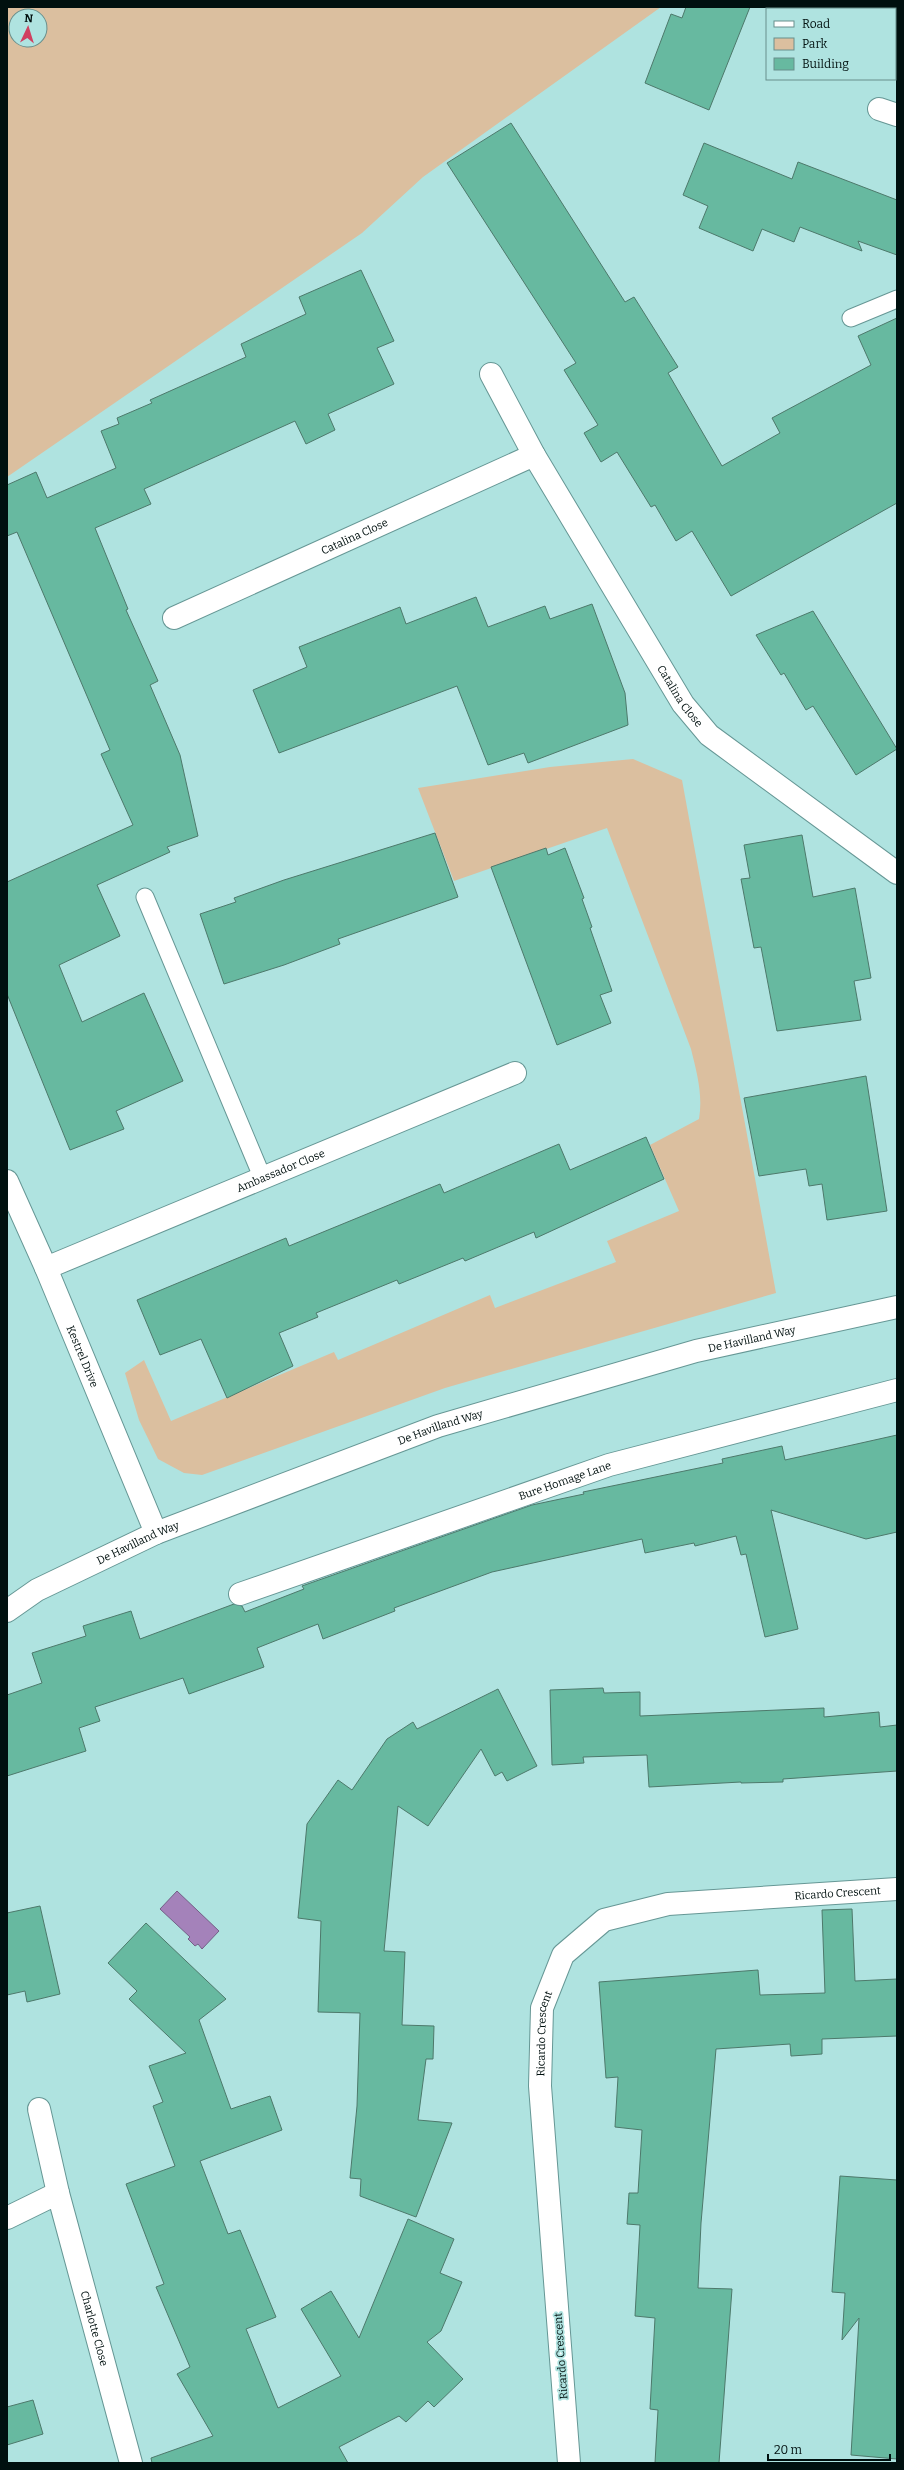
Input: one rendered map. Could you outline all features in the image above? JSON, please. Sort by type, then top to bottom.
[{"type":"street","name":"Catalina Close","points":[[491,374],[534,455],[683,704],[709,735],[897,873]]},
{"type":"street","name":"Catalina Close","points":[[174,618],[534,455]]},
{"type":"street","name":"Ambassador Close","points":[[46,1268],[515,1073]]},
{"type":"street","name":"Kestrel Drive","points":[[7,1181],[46,1268],[156,1533]]},
{"type":"street","name":"De Havilland Way","points":[[7,1611],[37,1590],[156,1533],[438,1426],[696,1351],[897,1307]]},
{"type":"street","name":"Bure Homage Lane","points":[[240,1594],[609,1465],[897,1390]]},
{"type":"street","name":"Ricardo Crescent","points":[[564,2461],[540,2086],[542,2008],[564,1955],[604,1920],[668,1904],[897,1889]]},
{"type":"street","name":"Charlotte Close","points":[[39,2109],[58,2193],[131,2463]]},
{"type":"street","points":[[7,2218],[58,2193]]},
{"type":"lane","points":[[851,318],[897,299]]},
{"type":"lane","points":[[145,897],[263,1179]]},
{"type":"green space","points":[[7,7],[661,7],[423,177],[362,233],[7,477]]},
{"type":"green space","points":[[633,759],[682,780],[776,1293],[445,1388],[202,1475],[184,1473],[158,1459],[139,1420],[125,1373],[144,1360],[171,1421],[334,1352],[338,1360],[490,1295],[495,1308],[616,1262],[607,1241],[679,1211],[650,1145],[699,1119],[700,1093],[697,1075],[691,1049],[607,828],[454,881],[418,788],[550,767]]},
{"type":"shaded area","points":[[177,1891],[219,1931],[202,1949],[198,1944],[195,1946],[188,1939],[190,1937],[160,1909]]},
{"type":"building","points":[[686,7],[750,7],[709,110],[645,83],[671,14],[682,18]]},
{"type":"building","points":[[511,123],[625,302],[634,297],[678,367],[668,373],[722,466],[780,433],[772,418],[871,365],[858,336],[897,318],[897,503],[731,596],[692,531],[676,541],[655,505],[651,507],[617,452],[601,462],[584,433],[598,425],[564,370],[576,363],[447,163]]},
{"type":"building","points":[[704,143],[792,179],[798,162],[897,200],[897,255],[858,241],[862,251],[800,227],[794,242],[762,229],[753,251],[699,228],[708,206],[683,195]]},
{"type":"building","points":[[361,270],[394,341],[377,348],[394,384],[328,414],[335,430],[306,444],[295,421],[144,489],[151,504],[95,528],[128,609],[126,610],[158,681],[150,685],[180,755],[198,836],[167,847],[170,852],[97,885],[120,936],[59,965],[82,1022],[144,993],[183,1081],[116,1111],[124,1129],[70,1150],[7,994],[7,882],[133,825],[101,754],[110,750],[17,532],[7,536],[7,485],[36,472],[47,498],[116,468],[101,431],[119,424],[117,418],[152,403],[150,400],[246,357],[241,344],[306,314],[299,297]]},
{"type":"building","points":[[476,597],[488,627],[545,606],[550,619],[592,604],[625,693],[628,725],[528,763],[524,753],[488,765],[457,686],[279,753],[253,690],[307,667],[299,647],[400,607],[406,624]]},
{"type":"building","points":[[813,611],[897,749],[856,775],[813,706],[806,710],[784,673],[781,675],[756,635]]},
{"type":"building","points":[[435,833],[458,897],[338,939],[340,944],[284,965],[224,984],[200,914],[236,902],[234,898],[284,880]]},
{"type":"building","points":[[802,835],[813,897],[855,888],[871,978],[854,981],[861,1020],[777,1031],[761,947],[754,948],[741,879],[750,878],[744,845]]},
{"type":"building","points":[[546,848],[548,855],[565,848],[584,898],[582,899],[592,927],[590,928],[612,991],[600,995],[611,1023],[557,1045],[491,867]]},
{"type":"building","points":[[866,1076],[887,1211],[827,1220],[822,1184],[809,1186],[806,1169],[759,1176],[744,1098]]},
{"type":"building","points":[[646,1137],[664,1179],[536,1238],[534,1232],[465,1261],[463,1258],[399,1284],[397,1280],[316,1313],[318,1317],[279,1333],[293,1366],[227,1398],[201,1339],[160,1355],[137,1300],[286,1238],[289,1246],[440,1184],[444,1193],[559,1144],[570,1170]]},
{"type":"building","points":[[897,1435],[897,1532],[866,1539],[771,1510],[798,1629],[765,1637],[746,1554],[741,1555],[736,1536],[695,1546],[694,1543],[645,1553],[642,1539],[492,1572],[394,1608],[395,1611],[323,1639],[318,1624],[257,1648],[264,1667],[189,1694],[183,1678],[95,1707],[100,1721],[79,1728],[86,1751],[7,1776],[7,1695],[42,1683],[32,1653],[86,1636],[83,1626],[131,1611],[140,1639],[234,1604],[242,1606],[245,1612],[304,1589],[302,1586],[532,1505],[584,1494],[583,1492],[723,1463],[722,1459],[782,1446],[785,1460]]},
{"type":"building","points":[[603,1688],[604,1693],[640,1692],[640,1716],[824,1708],[824,1717],[879,1712],[880,1727],[897,1725],[897,1771],[783,1779],[783,1782],[741,1782],[649,1787],[647,1755],[583,1757],[584,1763],[552,1765],[550,1690]]},
{"type":"building","points":[[498,1689],[537,1766],[507,1781],[502,1772],[495,1776],[481,1749],[428,1826],[398,1806],[384,1951],[405,1952],[402,2025],[434,2026],[433,2059],[426,2059],[418,2120],[452,2123],[416,2217],[360,2196],[361,2179],[350,2178],[357,2106],[360,2013],[318,2012],[321,1921],[298,1918],[307,1824],[338,1780],[352,1790],[387,1739],[413,1722],[417,1729]]},
{"type":"building","points":[[40,1906],[60,1994],[27,2002],[25,1991],[7,1995],[7,1913]]},
{"type":"building","points":[[852,1909],[855,1981],[897,1979],[897,2036],[822,2039],[822,2054],[791,2056],[790,2044],[716,2049],[701,2223],[698,2288],[732,2289],[719,2463],[655,2463],[658,2410],[650,2409],[655,2318],[635,2316],[640,2225],[627,2224],[629,2193],[638,2193],[642,2130],[615,2127],[618,2077],[606,2078],[599,1982],[758,1970],[760,1995],[825,1993],[822,1910]]},
{"type":"building","points":[[146,1923],[226,1999],[199,2020],[231,2109],[270,2096],[282,2130],[200,2161],[228,2234],[240,2230],[276,2317],[246,2329],[278,2408],[341,2376],[301,2309],[331,2291],[359,2338],[408,2219],[454,2239],[440,2273],[462,2282],[441,2331],[427,2342],[463,2379],[434,2407],[428,2401],[406,2422],[399,2416],[339,2447],[348,2463],[152,2463],[151,2458],[213,2436],[177,2374],[190,2367],[156,2287],[164,2284],[126,2184],[175,2166],[153,2106],[163,2102],[149,2066],[186,2053],[129,1999],[137,1991],[108,1963]]},
{"type":"building","points":[[840,2176],[897,2180],[897,2459],[851,2455],[859,2318],[842,2340],[845,2293],[832,2292]]},
{"type":"building","points":[[33,2400],[43,2434],[7,2445],[7,2407]]}]
